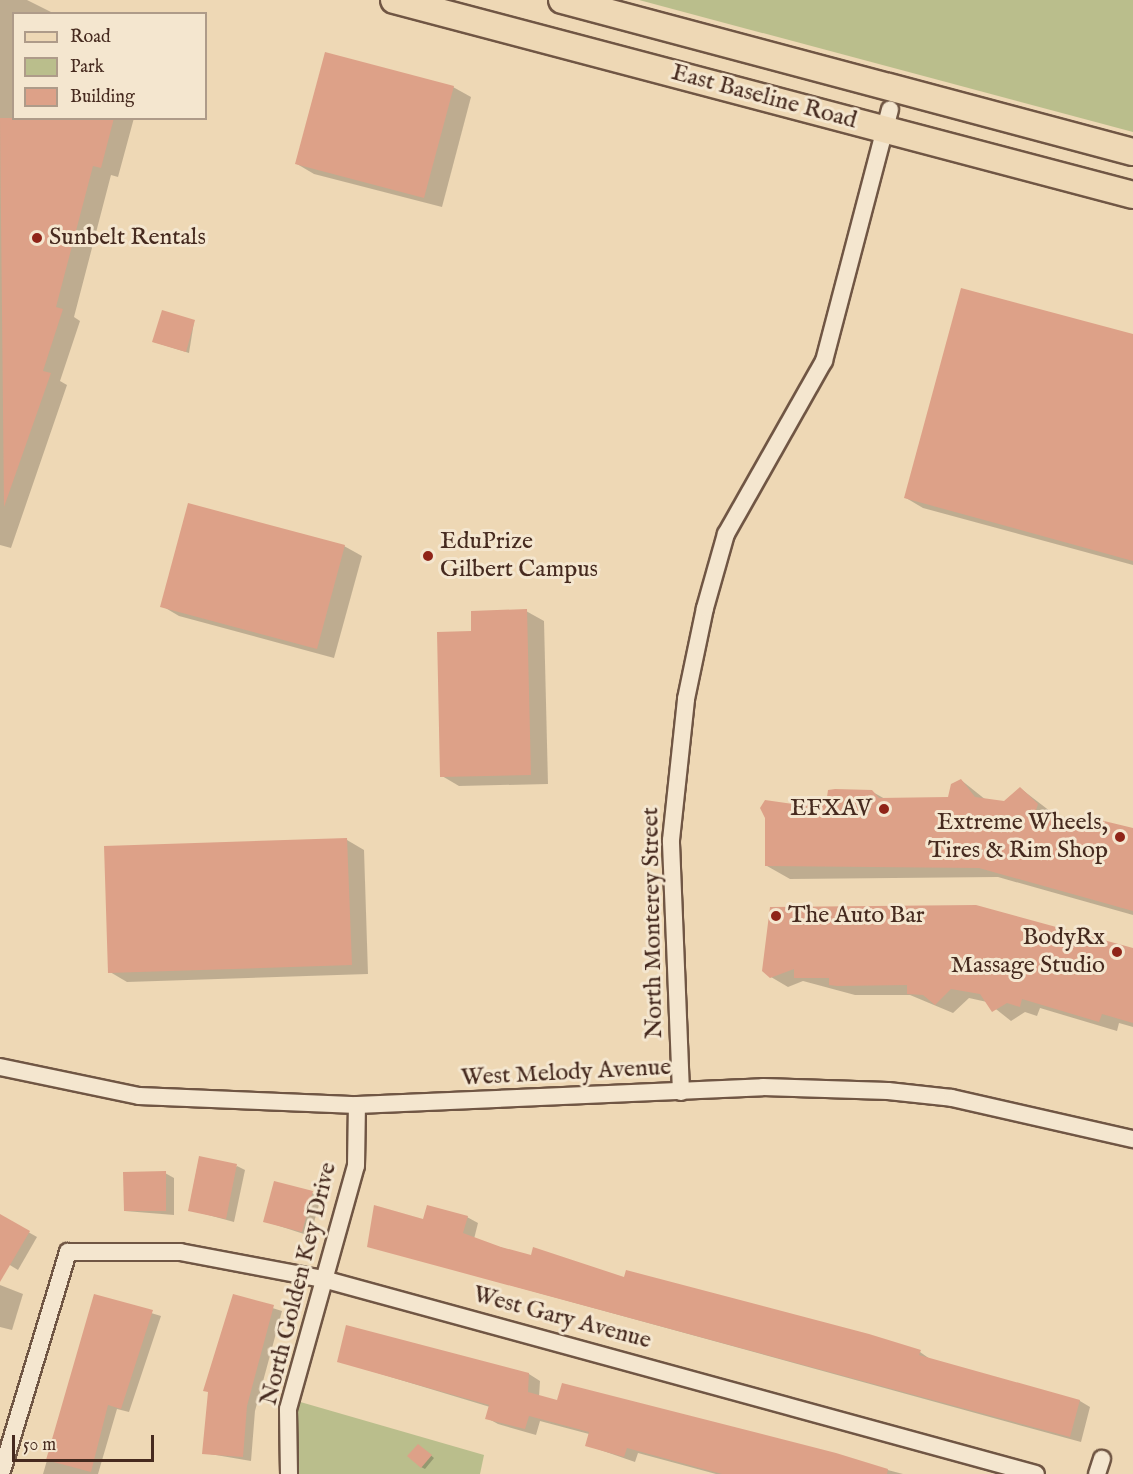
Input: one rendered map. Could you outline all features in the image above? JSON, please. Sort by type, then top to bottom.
[{"type":"main road","name":"East Baseline Road","points":[[394,0],[888,119],[1133,195]]},
{"type":"main road","name":"East Baseline Road","points":[[562,0],[1133,152]]},
{"type":"street","name":"North Monterey Street","points":[[681,1092],[671,840],[686,699],[705,608],[726,534],[824,361],[888,119]]},
{"type":"street","name":"West Melody Avenue","points":[[0,1067],[139,1096],[357,1105],[763,1087],[888,1091],[963,1100],[1133,1139]]},
{"type":"street","name":"North Golden Key Drive","points":[[289,1474],[288,1409],[356,1166],[357,1105]]},
{"type":"street","name":"West Gary Avenue","points":[[1,1474],[68,1252],[180,1252],[323,1279],[1036,1474]]},
{"type":"green space","points":[[639,0],[1133,0],[1133,132]]},
{"type":"green space","points":[[290,1399],[484,1455],[480,1474],[289,1474]]},
{"type":"building","points":[[325,52],[454,86],[424,198],[295,164]]},
{"type":"building","name":"Sunbelt Rentals","points":[[0,118],[113,120],[101,168],[93,166],[56,307],[63,309],[43,371],[51,373],[4,507]]},
{"type":"building","points":[[961,288],[1133,334],[1133,561],[904,498]]},
{"type":"building","points":[[162,310],[195,320],[186,352],[152,342]]},
{"type":"building","points":[[188,503],[345,545],[317,649],[160,607]]},
{"type":"building","points":[[527,609],[531,775],[440,777],[437,632],[471,631],[471,611]]},
{"type":"building","points":[[961,779],[975,797],[1004,801],[1020,787],[1038,804],[1036,810],[1098,826],[1100,820],[1133,828],[1133,911],[979,868],[765,866],[765,818],[760,808],[765,800],[800,805],[800,797],[827,797],[828,790],[835,789],[872,790],[879,798],[948,797],[951,784]]},
{"type":"building","points":[[347,838],[352,965],[108,973],[104,846]]},
{"type":"building","points":[[976,905],[1133,948],[1133,1023],[1102,1014],[1099,1022],[1022,999],[1020,1007],[1007,1003],[992,1012],[980,994],[951,989],[935,1005],[923,995],[907,994],[907,985],[837,986],[829,985],[829,978],[794,978],[794,969],[770,978],[762,971],[770,907]]},
{"type":"building","points":[[199,1156],[237,1164],[226,1219],[188,1211]]},
{"type":"building","points":[[166,1171],[166,1211],[124,1211],[123,1172]]},
{"type":"building","points":[[274,1181],[313,1191],[302,1232],[263,1222]]},
{"type":"building","points":[[374,1205],[423,1219],[427,1205],[468,1216],[463,1233],[501,1247],[531,1255],[533,1247],[624,1277],[626,1270],[869,1334],[921,1350],[919,1355],[1080,1400],[1070,1437],[367,1247]]},
{"type":"building","points":[[0,1214],[30,1231],[0,1282]]},
{"type":"building","points":[[94,1294],[153,1310],[121,1409],[108,1405],[91,1472],[46,1460]]},
{"type":"building","points":[[233,1294],[274,1305],[247,1406],[243,1457],[202,1454],[208,1392],[203,1391]]},
{"type":"building","points":[[346,1325],[529,1373],[528,1392],[557,1400],[562,1383],[836,1453],[888,1469],[887,1474],[722,1474],[627,1448],[624,1457],[585,1446],[589,1432],[529,1416],[525,1429],[485,1419],[489,1405],[337,1362]]},
{"type":"building","points":[[418,1444],[432,1455],[421,1468],[407,1456]]},
{"type":"place","name":"Sunbelt Rentals","points":[[37,238]]},
{"type":"place","name":"EduPrize Gilbert Campus","points":[[428,556]]},
{"type":"place","name":"EFXAV","points":[[884,809]]},
{"type":"place","name":"Extreme Wheels, Tires & Rim Shop","points":[[1120,837]]},
{"type":"place","name":"The Auto Bar","points":[[776,916]]},
{"type":"place","name":"BodyRx Massage Studio","points":[[1117,952]]}]
